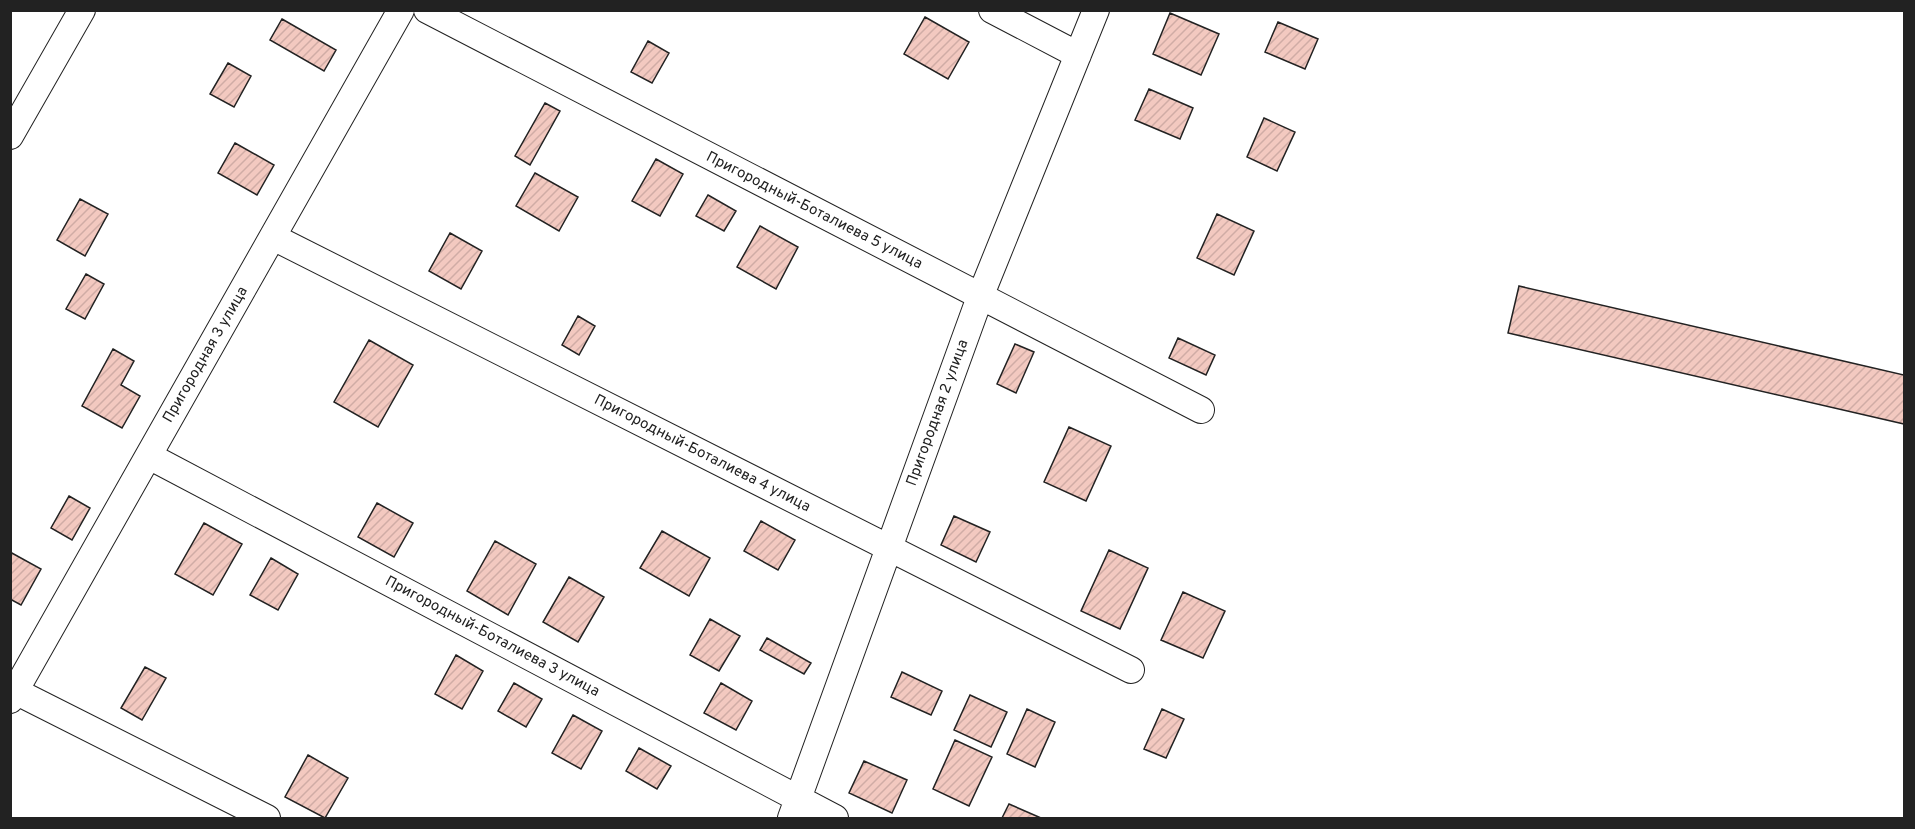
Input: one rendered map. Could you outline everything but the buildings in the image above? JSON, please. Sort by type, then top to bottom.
[{"type":"street","points":[[10,135],[82,10]]},
{"type":"street","name":"Пригородная 3 улица","points":[[13,695],[400,10]]},
{"type":"street","name":"Пригородный-Боталиева 5 улица","points":[[427,10],[1201,410]]},
{"type":"street","points":[[992,10],[1078,55]]},
{"type":"street","name":"Пригородная 2 улица","points":[[795,809],[980,297],[1096,10]]},
{"type":"street","name":"Пригородный-Боталиева 4 улица","points":[[273,237],[1131,670]]},
{"type":"street","name":"Пригородный-Боталиева 3 улица","points":[[149,456],[795,809],[835,819]]},
{"type":"street","points":[[13,695],[267,819]]}]
